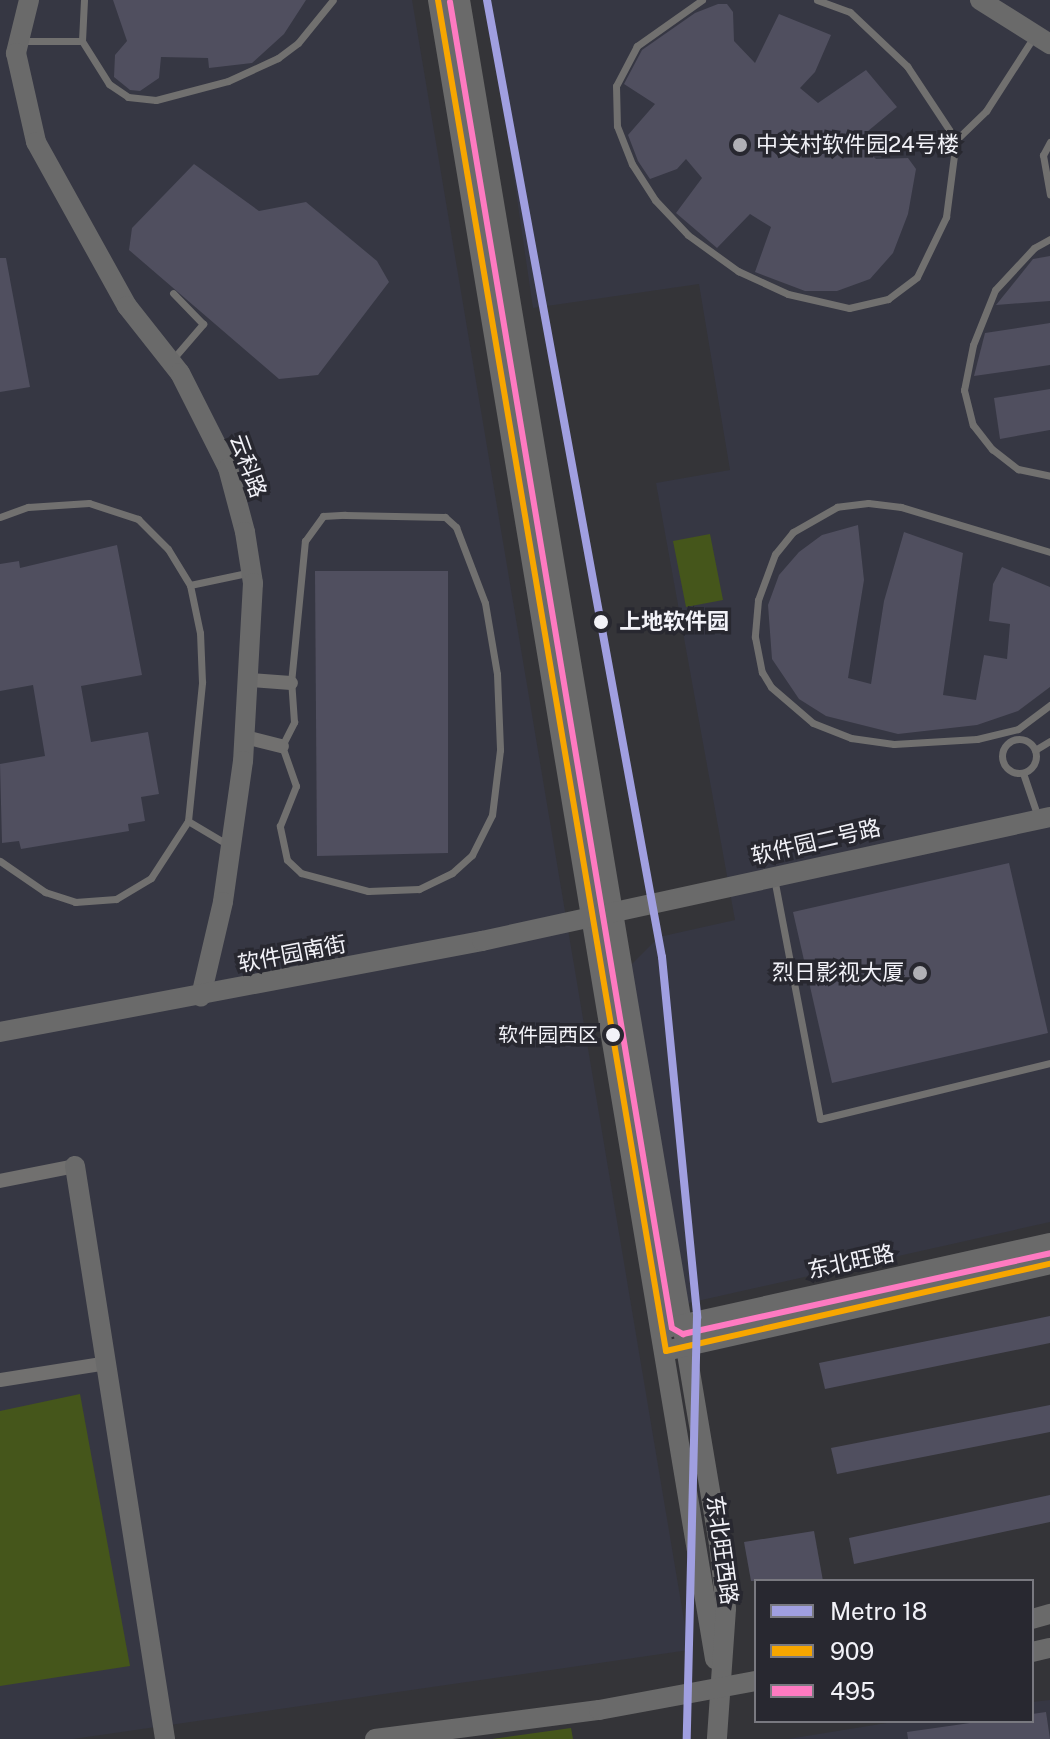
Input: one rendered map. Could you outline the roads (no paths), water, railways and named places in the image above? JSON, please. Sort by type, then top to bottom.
[{"type":"street","name":"云科路","points":[[29,0],[15,49],[36,142],[60,191],[127,306],[171,362],[228,468],[251,572],[250,680],[245,737],[232,847],[201,996]]},
{"type":"street","name":"东北旺西路","points":[[438,0],[603,915]]},
{"type":"street","name":"东北旺西路","points":[[460,0],[603,915],[676,1349],[720,1686],[717,1739]]},
{"type":"street","points":[[980,0],[1042,39]]},
{"type":"street","points":[[250,680],[291,683]]},
{"type":"street","points":[[245,737],[282,746]]},
{"type":"street","name":"软件园二号路","points":[[603,915],[1044,818]]},
{"type":"street","name":"软件园南街","points":[[0,1032],[201,996],[603,915]]},
{"type":"street","points":[[0,1181],[75,1166],[165,1739]]},
{"type":"street","name":"东北旺路","points":[[672,1327],[1050,1243]]},
{"type":"street","name":"东北旺路","points":[[676,1349],[1050,1264]]},
{"type":"street","points":[[0,1380],[107,1363]]},
{"type":"street","points":[[375,1739],[599,1710],[754,1681]]},
{"type":"street","points":[[720,1686],[754,1694]]},
{"type":"lane","points":[[84,0],[82,41],[109,84],[128,97],[156,100],[228,81],[278,58],[298,43],[333,0]]},
{"type":"lane","points":[[702,0],[637,46],[616,86],[617,126],[655,200],[688,235],[738,271],[824,304],[849,308],[888,299],[917,277],[946,217],[956,140],[986,111],[1042,39]]},
{"type":"lane","points":[[817,0],[850,12],[907,66],[956,140]]},
{"type":"lane","points":[[15,49],[82,41]]},
{"type":"lane","points":[[1050,142],[1043,155],[1050,194]]},
{"type":"lane","points":[[1050,239],[1034,248],[995,290],[973,345],[964,390],[973,425],[992,449],[1018,469],[1050,476]]},
{"type":"lane","points":[[171,362],[203,324],[173,293]]},
{"type":"lane","points":[[0,517],[28,507],[89,503],[138,519],[168,549],[190,585],[202,682],[188,821],[151,878],[116,899],[75,902],[45,892],[0,861]]},
{"type":"lane","points":[[1049,550],[901,507],[852,503],[793,532],[768,566],[758,600],[755,637],[762,672],[771,687],[813,723],[851,738],[894,744],[977,739],[1009,731],[1050,705]]},
{"type":"lane","points":[[323,516],[445,517],[456,527],[485,603],[497,674],[497,791],[488,826],[472,855],[452,873],[419,889],[368,891],[301,873],[287,860],[280,826],[296,786],[282,746],[294,722],[291,683],[305,541],[313,524],[323,516]]},
{"type":"lane","points":[[190,585],[251,572]]},
{"type":"lane","points":[[1009,731],[1014,740]]},
{"type":"lane","points":[[1014,740],[1024,740],[1035,750],[1035,762],[1023,773]]},
{"type":"lane","points":[[1014,740],[1002,758],[1007,769],[1023,773]]},
{"type":"lane","points":[[1035,750],[1050,741]]},
{"type":"lane","points":[[1023,773],[1044,818]]},
{"type":"lane","points":[[188,821],[232,847]]},
{"type":"lane","points":[[774,876],[820,1119],[1050,1063]]},
{"type":"metro line","name":"18","points":[[487,0],[662,957],[697,1317],[687,1739]]},
{"type":"place","name":"中关村软件园24号楼","points":[[740,145]]},
{"type":"place","name":"上地软件园","points":[[601,622]]},
{"type":"place","name":"烈日影视大厦","points":[[920,973]]},
{"type":"place","name":"软件园西区","points":[[613,1035]]}]
